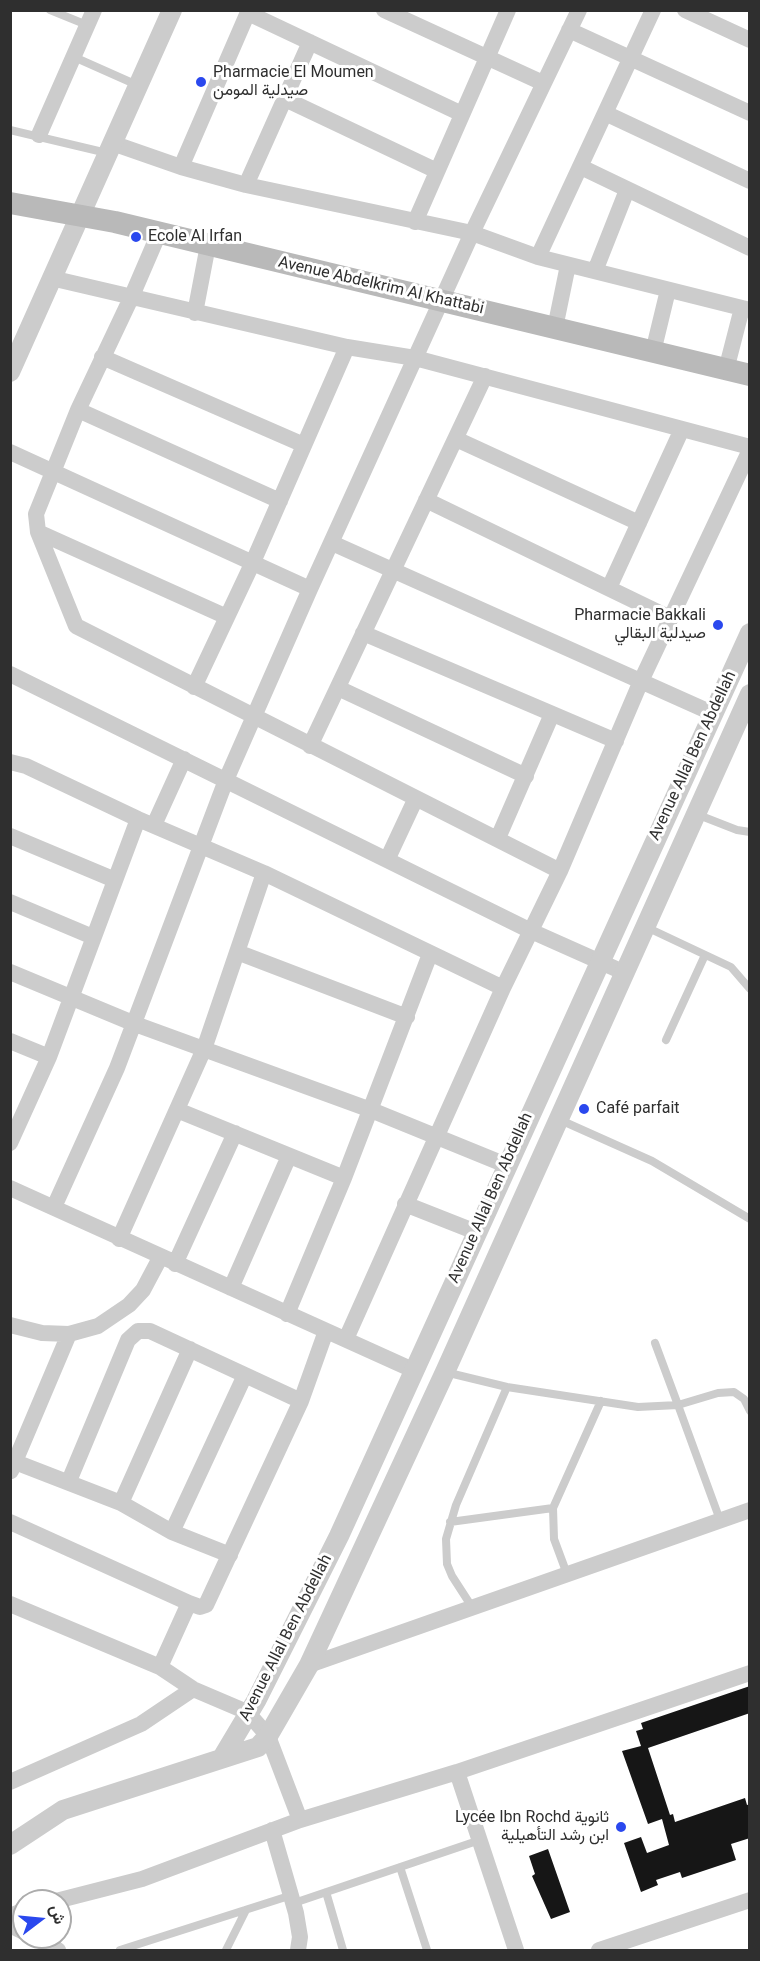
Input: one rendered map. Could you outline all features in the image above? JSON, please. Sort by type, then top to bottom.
[{"type":"main road","name":"Avenue Abdelkrim Al Khattabi","points":[[10,203],[79,214],[442,299],[750,375]]},
{"type":"street","points":[[10,372],[172,10]]},
{"type":"street","points":[[384,10],[543,83]]},
{"type":"street","points":[[415,222],[508,10]]},
{"type":"street","points":[[54,1207],[135,1024],[226,780],[472,233],[579,10]]},
{"type":"street","points":[[538,257],[653,10]]},
{"type":"street","points":[[684,10],[750,40]]},
{"type":"street","points":[[181,167],[249,12],[462,114]]},
{"type":"street","points":[[39,135],[91,18]]},
{"type":"street","points":[[570,30],[631,61],[750,113]]},
{"type":"street","points":[[246,185],[310,42]]},
{"type":"street","points":[[285,99],[437,171]]},
{"type":"street","points":[[606,113],[750,181]]},
{"type":"street","points":[[110,148],[246,185],[472,233],[538,257],[746,309],[726,370]]},
{"type":"street","points":[[581,167],[750,248]]},
{"type":"street","points":[[595,271],[627,190]]},
{"type":"street","points":[[159,233],[78,410],[36,514],[38,532],[76,626],[560,871]]},
{"type":"street","points":[[195,313],[208,245]]},
{"type":"street","points":[[555,328],[568,265]]},
{"type":"street","points":[[51,278],[347,347],[415,358],[750,448],[641,681],[560,871],[435,1136],[346,1339]]},
{"type":"street","points":[[653,352],[668,290]]},
{"type":"street","points":[[194,687],[254,562],[347,347]]},
{"type":"street","points":[[102,357],[304,445]]},
{"type":"street","points":[[310,746],[485,376]]},
{"type":"street","points":[[78,410],[280,501]]},
{"type":"street","points":[[609,588],[682,429]]},
{"type":"street","points":[[456,439],[639,523]]},
{"type":"street","points":[[10,452],[310,589]]},
{"type":"street","points":[[426,500],[670,618]]},
{"type":"street","points":[[38,532],[227,617]]},
{"type":"street","points":[[332,543],[712,713]]},
{"type":"street","points":[[363,633],[615,741]]},
{"type":"street","name":"Avenue Allal Ben Abdellah","points":[[222,1758],[247,1712],[256,1701],[339,1536],[598,962],[750,633]]},
{"type":"street","points":[[10,674],[531,931],[623,972]]},
{"type":"street","points":[[338,687],[526,776]]},
{"type":"street","name":"Avenue Allal Ben Abdellah","points":[[10,1845],[63,1810],[258,1747],[268,1736],[309,1665],[445,1372],[643,926],[750,694]]},
{"type":"street","points":[[498,838],[552,714]]},
{"type":"street","points":[[10,1143],[17,1110],[49,1057],[115,880],[146,822],[184,759]]},
{"type":"street","points":[[10,762],[26,766],[146,822],[264,873],[503,988]]},
{"type":"street","points":[[387,860],[416,798]]},
{"type":"street","points":[[10,836],[115,880]]},
{"type":"street","points":[[118,1239],[204,1049],[264,873]]},
{"type":"street","points":[[10,902],[93,937]]},
{"type":"street","points":[[237,952],[407,1017]]},
{"type":"street","points":[[287,1314],[344,1178],[430,954]]},
{"type":"street","points":[[10,972],[135,1024],[371,1110],[506,1165]]},
{"type":"street","points":[[10,1041],[49,1057]]},
{"type":"street","points":[[177,1110],[344,1178]]},
{"type":"street","points":[[10,1325],[42,1334],[69,1334],[98,1326],[129,1305],[168,1261],[235,1133]]},
{"type":"street","points":[[231,1288],[289,1156]]},
{"type":"street","points":[[10,1188],[118,1239],[413,1370]]},
{"type":"street","points":[[405,1204],[476,1232]]},
{"type":"street","points":[[69,1481],[132,1334],[138,1331],[150,1331],[301,1401]]},
{"type":"street","points":[[10,1522],[189,1603],[200,1607],[210,1601],[301,1401],[326,1331]]},
{"type":"street","points":[[69,1334],[12,1464],[69,1481],[121,1503],[172,1532],[230,1555]]},
{"type":"street","points":[[121,1503],[190,1349]]},
{"type":"street","points":[[172,1532],[245,1375]]},
{"type":"street","points":[[309,1665],[750,1510]]},
{"type":"street","points":[[160,1667],[189,1603]]},
{"type":"street","points":[[11,1604],[160,1667],[193,1689],[247,1712],[268,1736],[300,1820]]},
{"type":"street","points":[[72,1897],[142,1879],[300,1820],[457,1772],[750,1673]]},
{"type":"street","points":[[10,1782],[141,1724],[193,1689]]},
{"type":"street","points":[[457,1772],[516,1950]]},
{"type":"street","points":[[272,1830],[293,1899],[300,1937],[298,1950]]},
{"type":"street","points":[[599,1950],[750,1900]]},
{"type":"lane","points":[[51,10],[91,18]]},
{"type":"lane","points":[[74,57],[137,85]]},
{"type":"lane","points":[[10,130],[110,148]]},
{"type":"lane","points":[[695,813],[736,830],[750,832]]},
{"type":"lane","points":[[643,926],[731,967],[750,989]]},
{"type":"lane","points":[[666,1040],[705,955]]},
{"type":"lane","points":[[557,1119],[652,1161],[750,1219]]},
{"type":"lane","points":[[655,1343],[720,1520]]},
{"type":"lane","points":[[445,1372],[507,1387],[638,1407],[678,1405],[718,1393],[734,1392],[744,1399],[750,1411]]},
{"type":"lane","points":[[472,1607],[447,1564],[446,1539],[450,1522],[507,1387]]},
{"type":"lane","points":[[567,1574],[554,1539],[553,1508],[601,1401]]},
{"type":"lane","points":[[450,1522],[553,1508]]},
{"type":"lane","points":[[120,1950],[246,1910],[326,1892],[480,1840]]},
{"type":"lane","points":[[400,1867],[428,1950]]},
{"type":"lane","points":[[326,1892],[343,1950]]},
{"type":"lane","points":[[226,1950],[246,1910]]},
{"type":"building","points":[[750,1686],[750,1713],[648,1748],[670,1815],[673,1814],[675,1822],[745,1798],[747,1805],[750,1804],[750,1838],[731,1844],[736,1860],[682,1878],[680,1872],[656,1880],[658,1885],[641,1892],[624,1843],[641,1837],[647,1853],[669,1845],[662,1819],[648,1824],[622,1751],[641,1746],[636,1731],[643,1729],[641,1723]]},
{"type":"building","points":[[548,1849],[570,1912],[551,1919],[532,1876],[535,1874],[529,1856]]},
{"type":"place","name":"Pharmacie El Moumen صيدلية المومن","points":[[201,82]]},
{"type":"place","name":"Ecole Al Irfan","points":[[136,237]]},
{"type":"place","name":"Pharmacie Bakkali صيدلية البقالي","points":[[718,625]]},
{"type":"place","name":"Café parfait","points":[[584,1109]]},
{"type":"place","name":"Lycée Ibn Rochd ثانوية ابن رشد التأهيلية","points":[[621,1827]]}]
